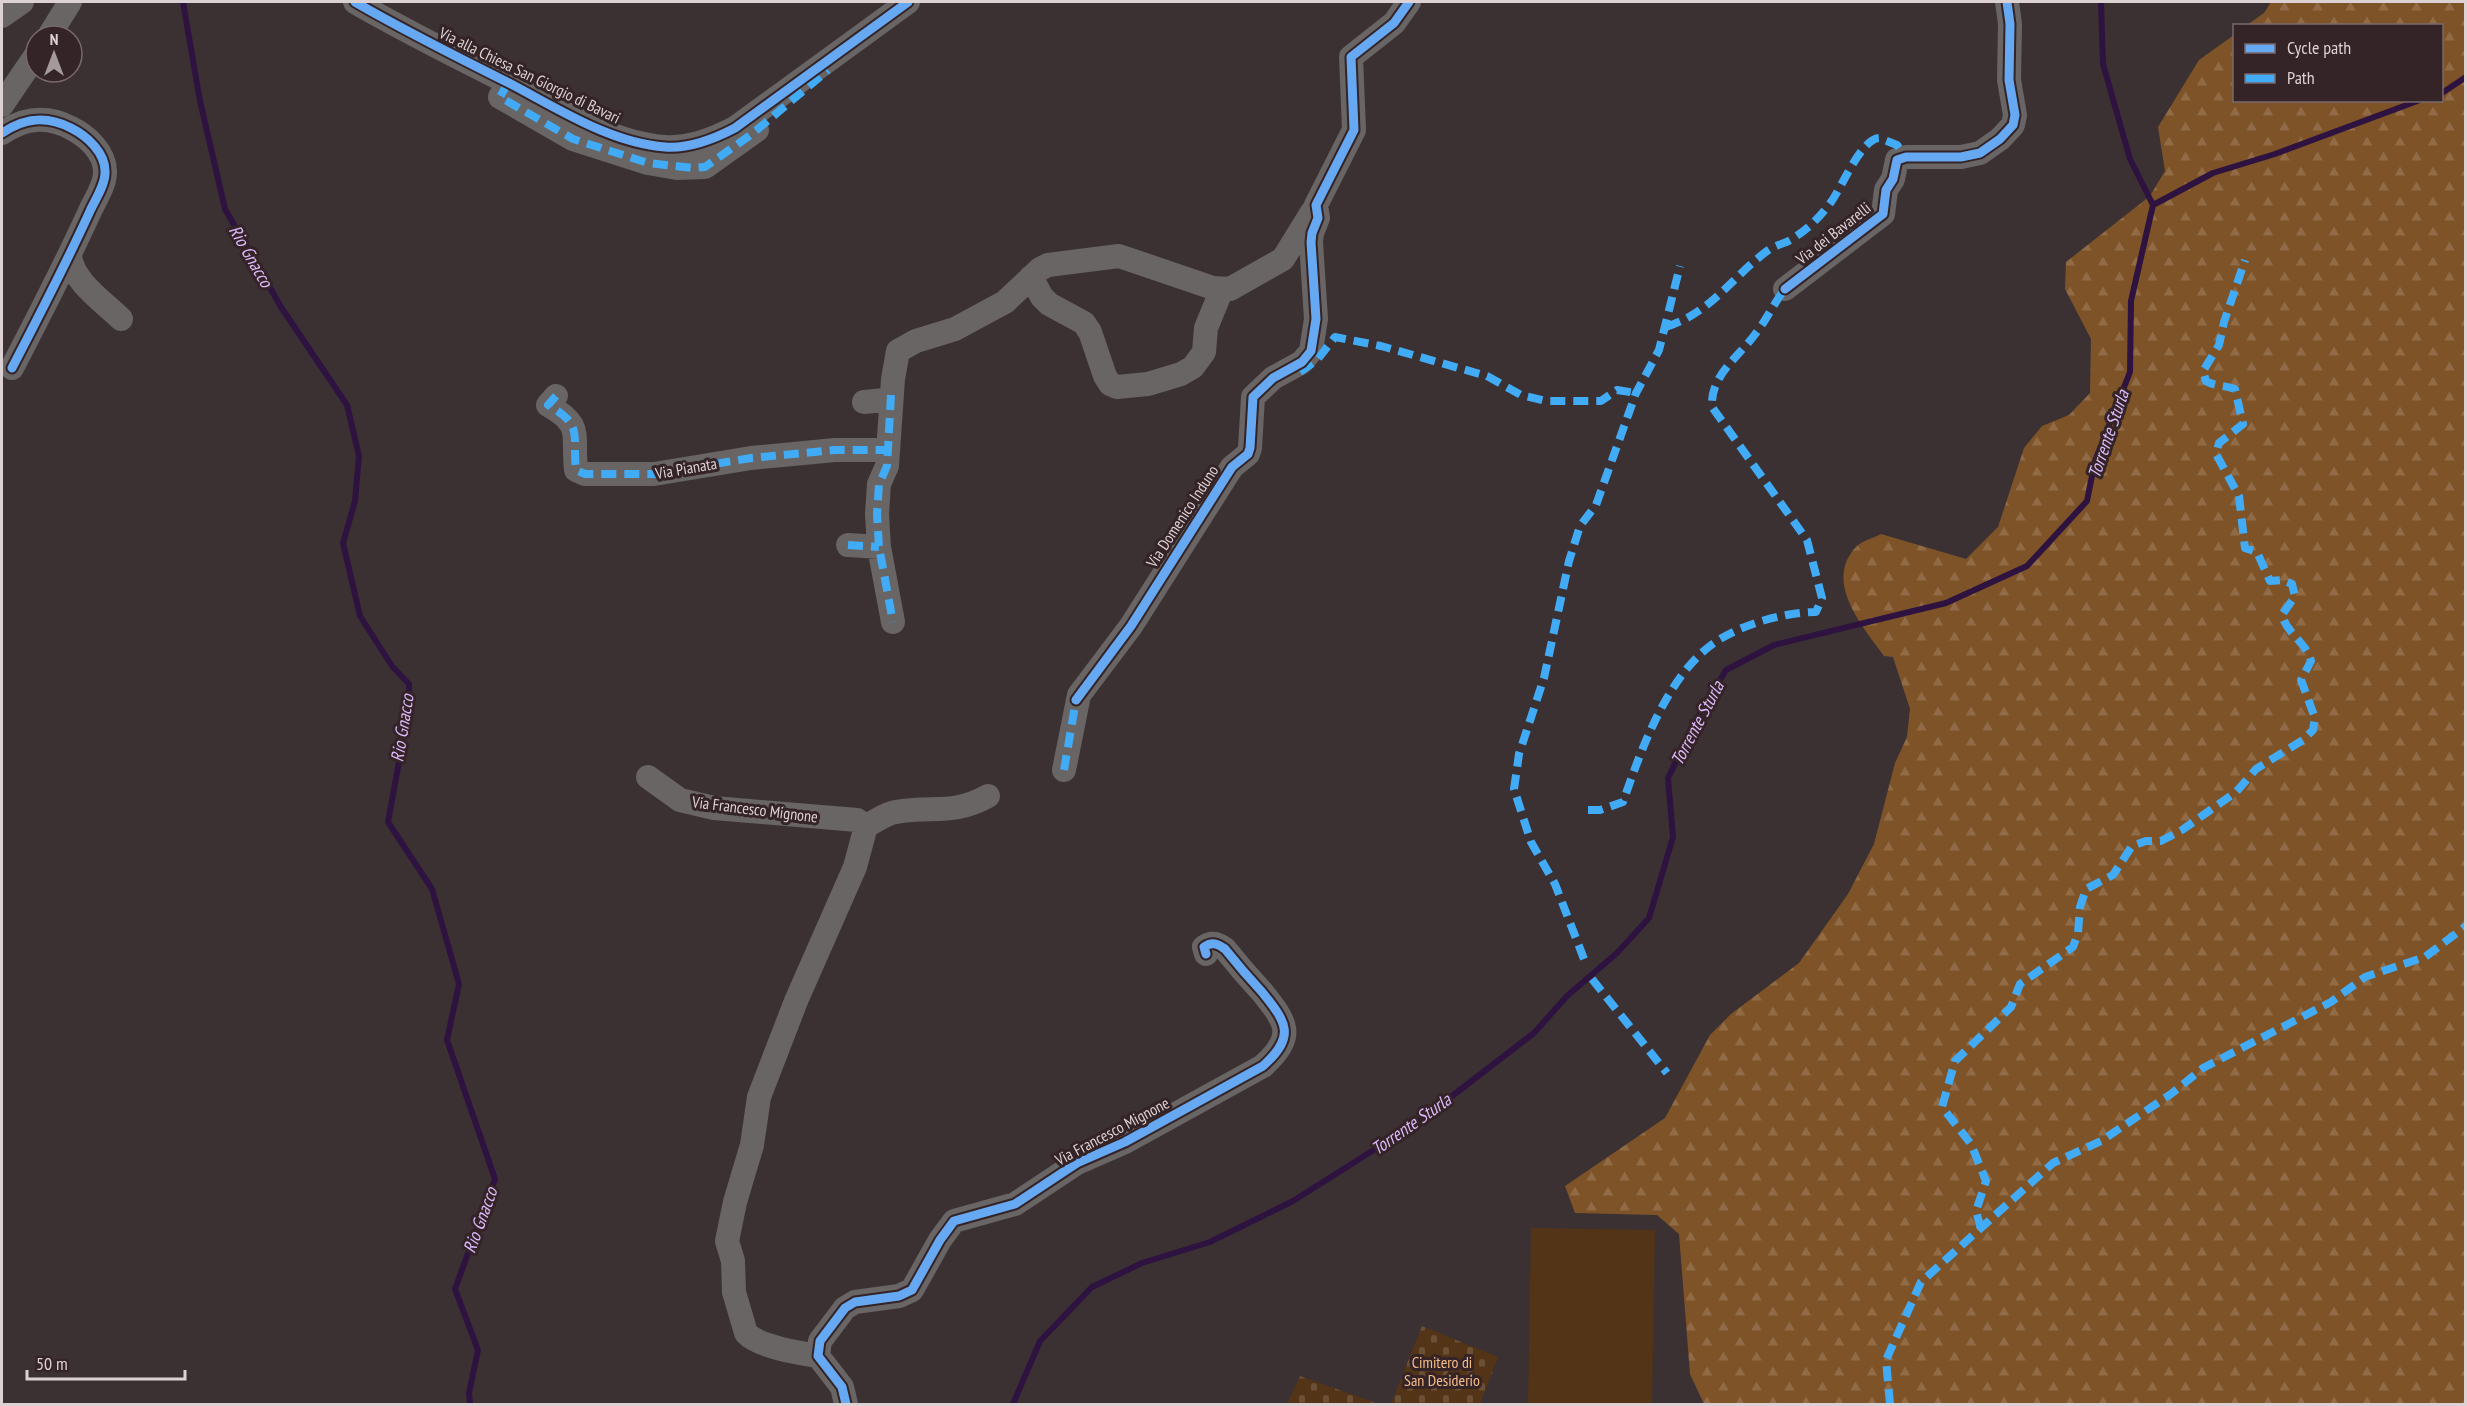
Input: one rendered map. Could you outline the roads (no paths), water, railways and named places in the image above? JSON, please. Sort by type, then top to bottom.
[{"type":"street","points":[[2,16],[22,2]]},
{"type":"street","points":[[56,24],[70,2]]},
{"type":"street","name":"Via alla Chiesa San Giorgio di Bavari","points":[[355,2],[508,83],[617,135],[651,145],[676,147],[707,140],[735,128],[908,2]]},
{"type":"street","name":"Via Domenico Induno","points":[[1064,770],[1076,700],[1131,626],[1227,475],[1248,454],[1252,440],[1253,396],[1273,378],[1302,362],[1311,351],[1316,319],[1312,232],[1318,218],[1316,205],[1354,130],[1351,57],[1394,23],[1409,2]]},
{"type":"street","name":"Via dei Bavarelli","points":[[1785,289],[1883,214],[1886,190],[1893,179],[1897,160],[1906,157],[1974,155],[1990,147],[2010,130],[2015,115],[2009,80],[2010,24],[2007,2]]},
{"type":"street","points":[[508,83],[500,97],[573,139],[648,163],[677,168],[705,167],[753,134],[829,69],[824,63]]},
{"type":"street","points":[[2,105],[24,73]]},
{"type":"street","points":[[2,133],[14,124],[30,119],[46,119],[82,134],[103,158],[106,176],[70,256],[12,368]]},
{"type":"street","points":[[893,622],[879,547],[879,484],[887,466],[891,395],[898,351],[916,341],[955,329],[1005,302],[1023,288],[1031,277],[1048,265],[1119,256],[1222,289],[1230,289],[1283,259],[1316,205]]},
{"type":"street","points":[[70,256],[71,264],[81,280],[121,319]]},
{"type":"street","points":[[1031,277],[1042,297],[1049,304],[1084,323],[1090,332],[1105,376],[1110,384],[1117,387],[1148,384],[1180,374],[1193,367],[1204,352],[1206,328],[1222,289]]},
{"type":"street","points":[[864,402],[885,400],[891,395]]},
{"type":"street","name":"Via Pianata","points":[[556,396],[548,405],[565,413],[574,424],[576,470],[585,474],[654,474],[751,458],[835,450],[887,450]]},
{"type":"street","points":[[848,545],[879,547]]},
{"type":"street","name":"Via Francesco Mignone","points":[[648,777],[680,800],[714,808],[857,820],[866,826]]},
{"type":"street","points":[[846,1404],[842,1387],[818,1356],[788,1351],[750,1338],[746,1333],[734,1292],[733,1261],[727,1241],[735,1202],[752,1146],[759,1097],[788,1020],[855,867],[866,826],[894,812],[952,810],[975,804],[988,796]]},
{"type":"street","name":"Via Francesco Mignone","points":[[818,1356],[820,1341],[845,1308],[855,1302],[899,1296],[912,1290],[940,1240],[954,1221],[1015,1204],[1077,1163],[1125,1142],[1263,1066],[1273,1057],[1284,1040],[1286,1031],[1282,1017],[1225,949],[1216,944],[1208,944],[1204,947],[1206,954]]},
{"type":"waterway","name":"Rio Gnacco","points":[[183,2],[200,101],[225,209],[281,307],[347,405],[359,456],[355,501],[343,543],[360,616],[392,666],[409,684],[409,707],[388,822],[432,889],[459,984],[447,1040],[495,1179],[455,1289],[478,1350],[469,1393],[470,1404]]},
{"type":"waterway","points":[[2101,2],[2103,64],[2130,159],[2153,205]]},
{"type":"waterway","name":"Torrente Sturla","points":[[2443,92],[2466,77]]},
{"type":"waterway","name":"Torrente Sturla","points":[[1013,1404],[1040,1341],[1092,1287],[1142,1263],[1210,1242],[1293,1201],[1421,1120],[1534,1033],[1567,996],[1617,953],[1649,918],[1673,837],[1668,778],[1694,724],[1726,670],[1774,645],[1946,603],[2027,566],[2087,501],[2095,461],[2130,372],[2131,301],[2153,205],[2213,173],[2275,154],[2415,102]]},
{"type":"park label","name":"Cimitero di San Desiderio","points":[[1442,1371]]}]
